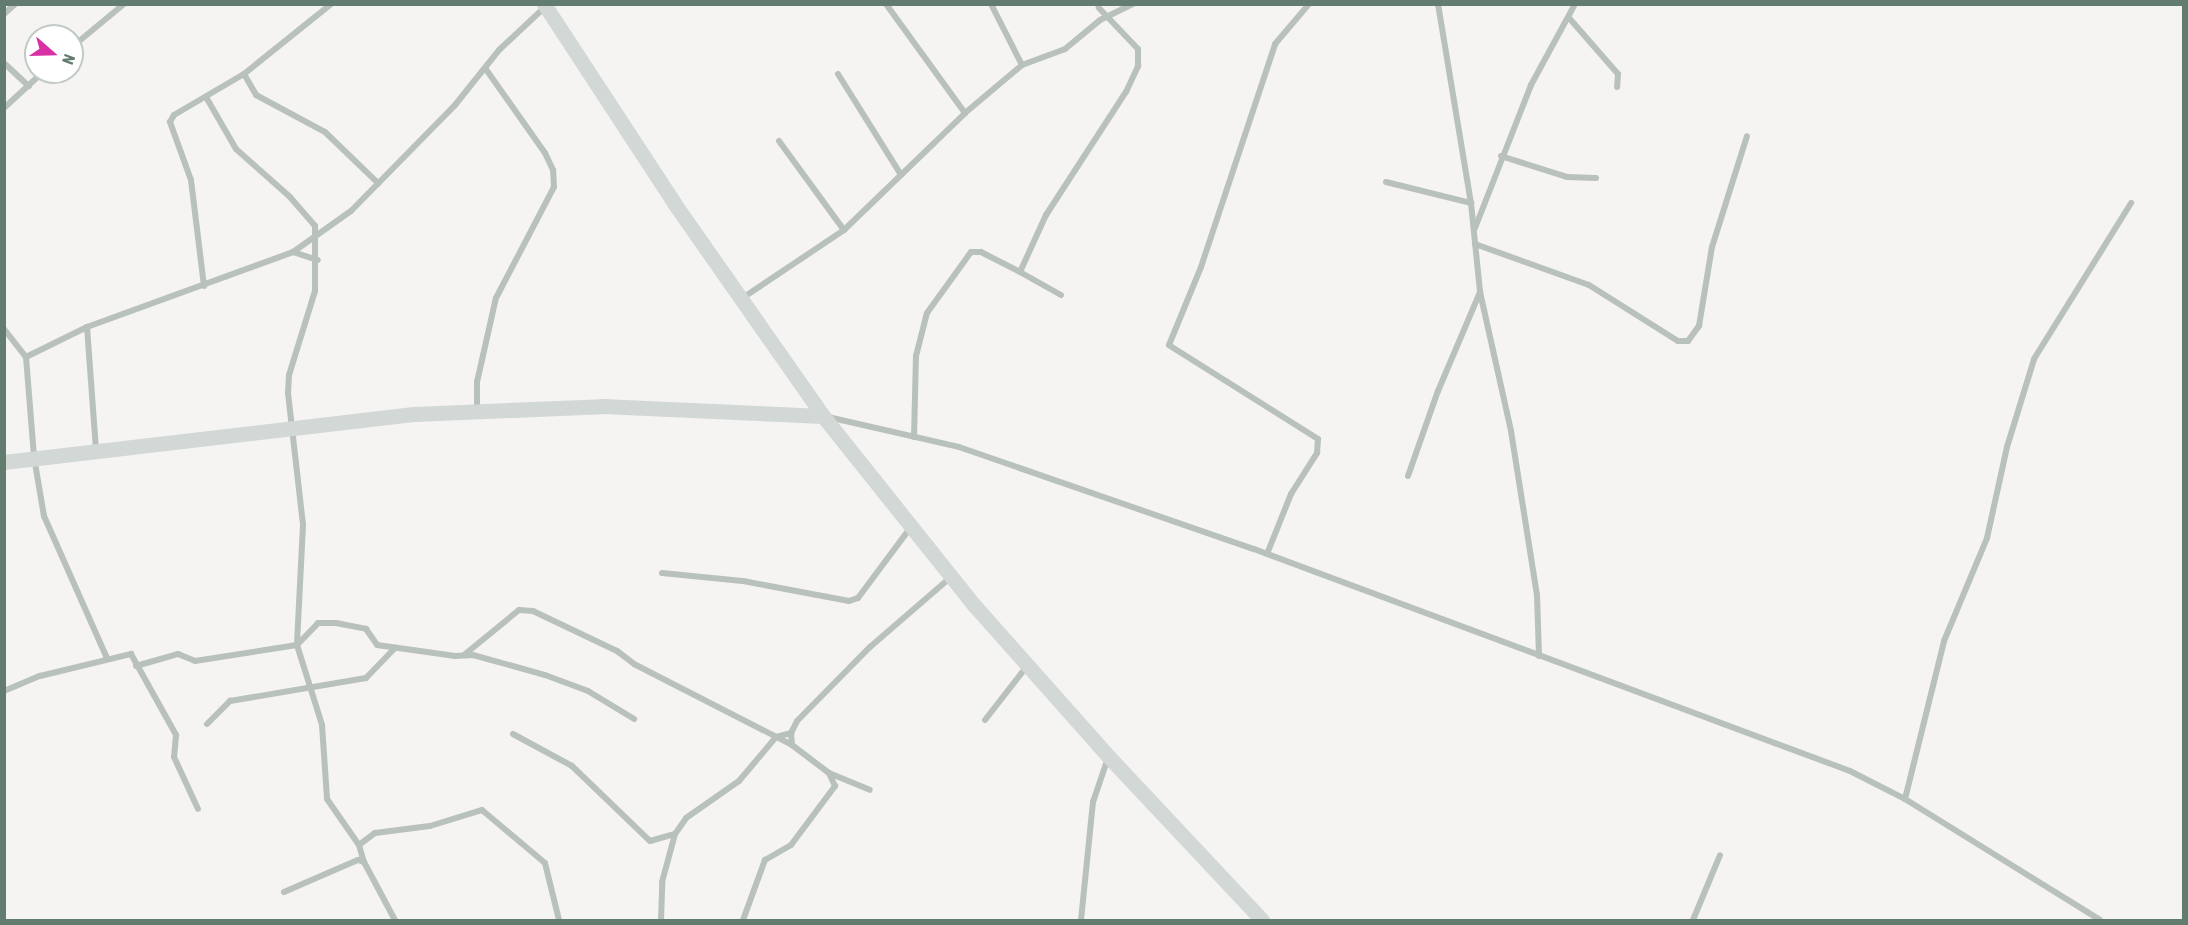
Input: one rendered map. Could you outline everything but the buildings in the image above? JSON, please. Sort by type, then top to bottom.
[{"type":"main road","points":[[544,6],[741,299],[823,416],[951,576],[1027,665],[1109,757],[1262,921]]},
{"type":"main road","points":[[4,462],[289,428],[477,411],[647,406],[823,416]]},
{"type":"street","points":[[4,14],[15,4]]},
{"type":"street","points":[[84,37],[124,4]]},
{"type":"street","points":[[204,286],[191,180],[170,122],[174,115],[244,74],[330,4]]},
{"type":"street","points":[[886,4],[965,113]]},
{"type":"street","points":[[992,4],[1022,65]]},
{"type":"street","points":[[741,299],[844,230],[965,113],[1022,65],[1065,49],[1100,20],[1132,4]]},
{"type":"street","points":[[1267,554],[1291,494],[1317,453],[1318,439],[1169,345],[1201,267],[1275,44],[1309,4]]},
{"type":"street","points":[[1438,4],[1471,203],[1480,292],[1511,431],[1537,595],[1539,656]]},
{"type":"street","points":[[1473,231],[1500,156],[1532,86],[1570,19],[1575,4]]},
{"type":"street","points":[[26,357],[87,327],[293,252],[351,211],[455,105],[485,68],[544,6]]},
{"type":"street","points":[[1098,6],[1100,20]]},
{"type":"street","points":[[1020,272],[1046,215],[1126,92],[1138,66],[1138,50],[1098,6]]},
{"type":"street","points":[[1570,19],[1618,74],[1617,87]]},
{"type":"street","points":[[4,63],[29,86],[4,108]]},
{"type":"street","points":[[477,411],[477,382],[496,298],[554,187],[553,170],[545,153],[485,68]]},
{"type":"street","points":[[244,74],[256,95],[325,132],[378,183]]},
{"type":"street","points":[[838,74],[901,175]]},
{"type":"street","points":[[206,97],[236,149],[290,197],[315,226],[318,260],[315,291],[289,375],[289,428],[303,525],[297,645],[313,686],[322,724],[327,799],[359,845],[364,862],[394,920]]},
{"type":"street","points":[[1475,244],[1589,285],[1678,341],[1688,341],[1699,326],[1712,247],[1748,136]]},
{"type":"street","points":[[778,141],[844,230]]},
{"type":"street","points":[[1500,156],[1567,177],[1596,178]]},
{"type":"street","points":[[1386,182],[1471,203]]},
{"type":"street","points":[[1905,799],[1944,640],[1987,538],[2007,447],[2034,359],[2131,203]]},
{"type":"street","points":[[293,252],[318,260]]},
{"type":"street","points":[[914,437],[916,356],[927,313],[971,252],[981,252],[1061,295]]},
{"type":"street","points":[[1408,476],[1438,391],[1480,292]]},
{"type":"street","points":[[87,327],[97,450]]},
{"type":"street","points":[[4,329],[26,357],[34,457],[44,516],[107,658]]},
{"type":"street","points":[[823,416],[959,447],[1267,554],[1850,771],[1905,799],[2100,921]]},
{"type":"street","points":[[662,573],[743,581],[849,601],[858,598],[911,526]]},
{"type":"street","points":[[792,746],[791,733],[797,721],[870,647],[951,576]]},
{"type":"street","points":[[463,656],[519,610],[533,611],[617,651],[634,664],[776,737],[829,773],[870,790]]},
{"type":"street","points":[[136,666],[178,654],[195,661],[297,645],[318,623],[336,623],[366,629],[377,645],[463,656],[545,675],[588,691],[634,719]]},
{"type":"street","points":[[207,724],[230,701],[366,678],[395,648]]},
{"type":"street","points":[[4,692],[40,676],[130,654],[176,735],[174,757],[198,809]]},
{"type":"street","points":[[985,720],[1027,665]]},
{"type":"street","points":[[661,921],[662,882],[675,834],[686,818],[740,781],[757,756],[776,737],[791,733]]},
{"type":"street","points":[[513,734],[572,766],[650,841],[675,834]]},
{"type":"street","points":[[1081,921],[1093,802],[1109,757]]},
{"type":"street","points":[[743,921],[765,860],[790,846],[813,817],[834,786],[829,773]]},
{"type":"street","points":[[359,845],[375,833],[429,826],[482,810],[545,863],[559,921]]},
{"type":"street","points":[[1693,921],[1720,855]]},
{"type":"street","points":[[284,892],[358,860],[364,862]]}]
